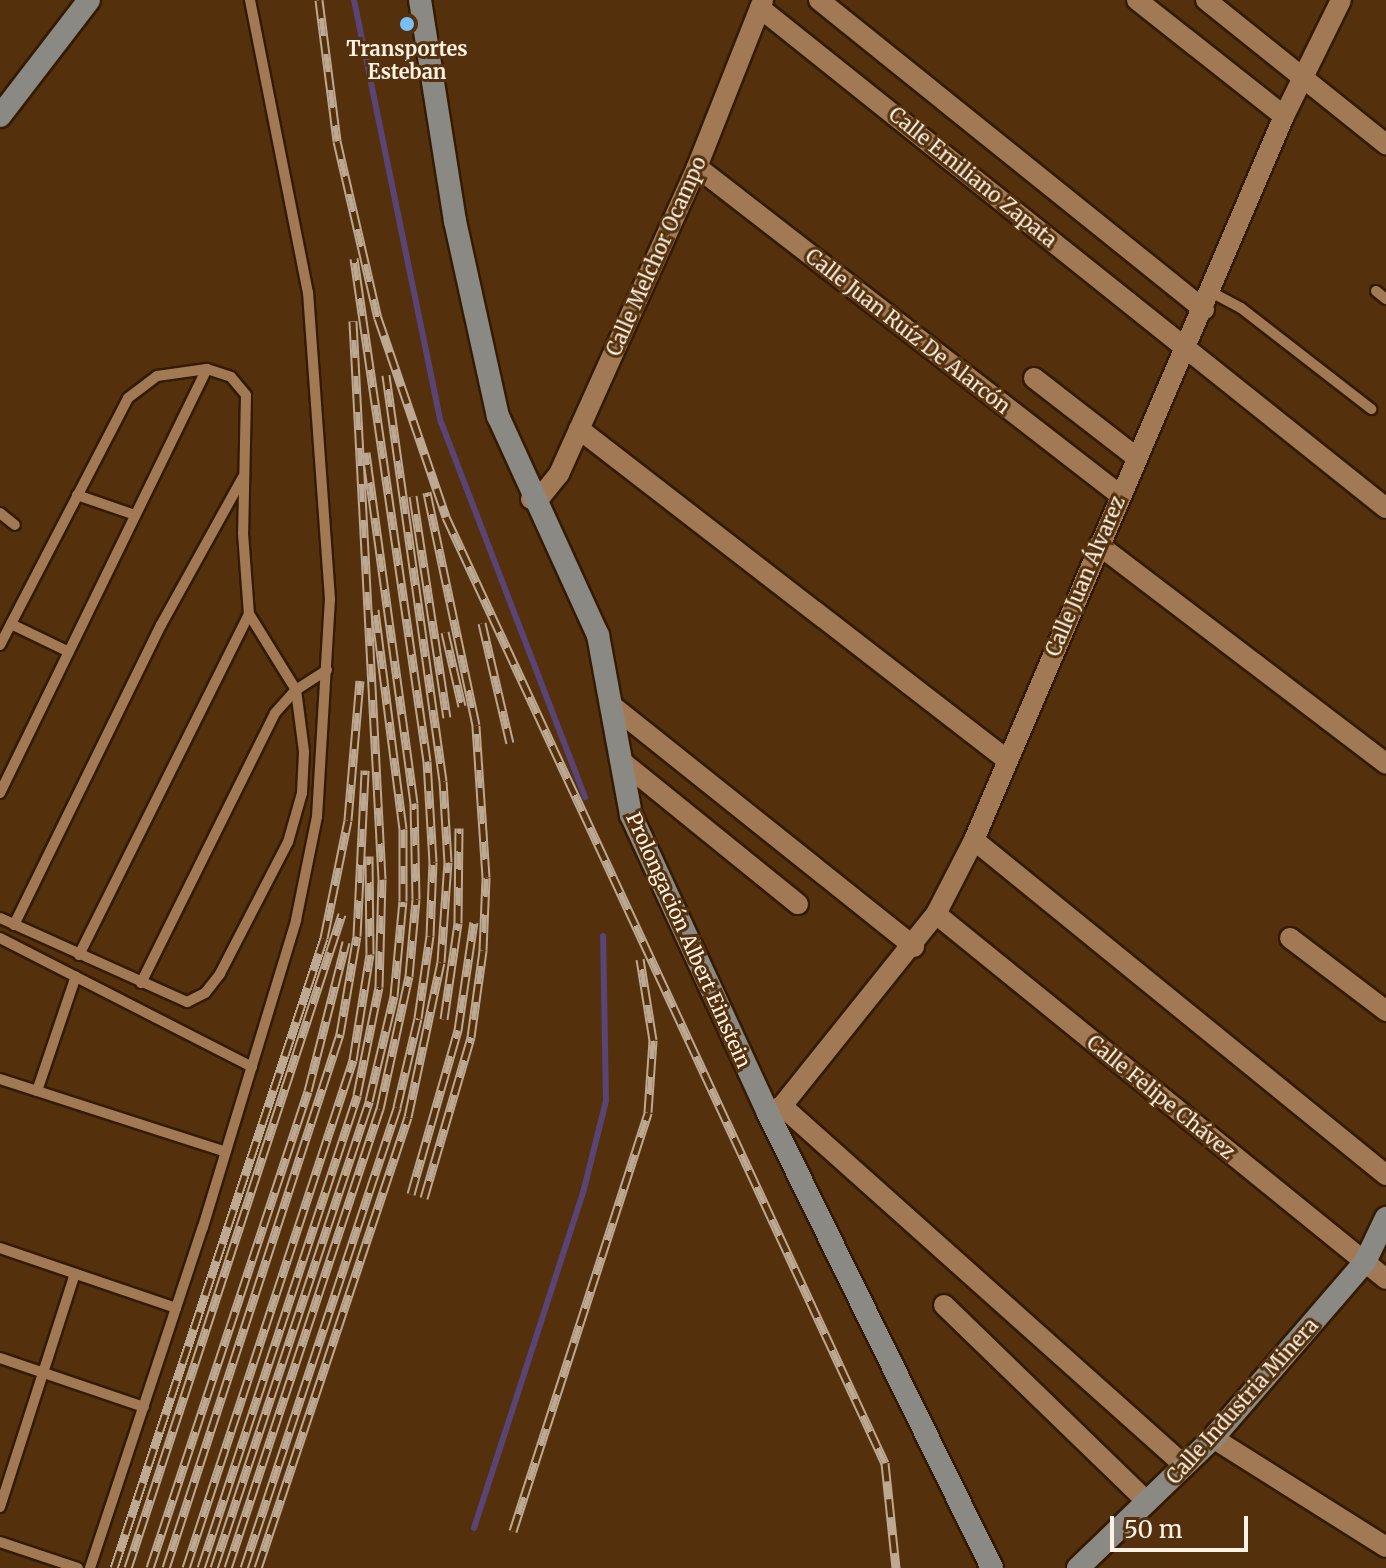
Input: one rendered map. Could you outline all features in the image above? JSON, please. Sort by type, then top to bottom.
[{"type":"main road","points":[[0,116],[89,0]]},
{"type":"main road","name":"Prolongación Albert Einstein","points":[[420,0],[474,316],[498,416],[531,499],[598,635],[631,815],[992,1568]]},
{"type":"main road","name":"Calle Industria Minera","points":[[1078,1568],[1213,1438],[1365,1262],[1386,1218]]},
{"type":"street","points":[[819,0],[1207,301]]},
{"type":"street","points":[[1137,0],[1284,116]]},
{"type":"street","points":[[1206,0],[1386,144]]},
{"type":"street","name":"Calle Juan Álvarez","points":[[775,1110],[914,947],[936,914],[974,840],[1006,759],[1207,301],[1284,116],[1341,0]]},
{"type":"street","name":"Calle Melchor Ocampo","points":[[531,499],[553,483],[579,429],[697,167],[762,4]]},
{"type":"street","name":"Calle Emiliano Zapata","points":[[762,4],[1386,508]]},
{"type":"street","name":"Calle Juan Ruíz De Alarcón","points":[[697,167],[1120,495]]},
{"type":"street","points":[[1034,378],[1137,458]]},
{"type":"street","points":[[579,429],[1006,759]]},
{"type":"street","points":[[1099,545],[1386,764]]},
{"type":"street","points":[[610,704],[914,947]]},
{"type":"street","points":[[620,760],[798,904]]},
{"type":"street","points":[[974,840],[1386,1175]]},
{"type":"street","name":"Calle Felipe Chávez","points":[[936,914],[1386,1279]]},
{"type":"street","points":[[1290,938],[1386,1011]]},
{"type":"street","points":[[775,1110],[1185,1466]]},
{"type":"street","points":[[944,1305],[1147,1502]]},
{"type":"street","points":[[1213,1438],[1386,1547]]},
{"type":"lane","points":[[90,1568],[226,1152],[312,856],[330,599],[308,293],[250,0]]},
{"type":"lane","points":[[1376,291],[1386,299]]},
{"type":"lane","points":[[1207,301],[1241,308],[1371,409]]},
{"type":"lane","points":[[0,793],[207,369]]},
{"type":"lane","points":[[0,645],[128,398],[157,376],[207,369],[231,377],[246,395],[244,475],[249,614],[79,955]]},
{"type":"lane","points":[[14,925],[161,625],[244,475]]},
{"type":"lane","points":[[77,495],[135,515]]},
{"type":"lane","points":[[0,513],[15,525]]},
{"type":"lane","points":[[0,918],[187,1002],[205,993],[220,974],[298,814],[304,752],[296,690],[249,614]]},
{"type":"lane","points":[[11,624],[69,652]]},
{"type":"lane","points":[[141,983],[265,732],[296,690],[327,670]]},
{"type":"lane","points":[[0,938],[252,1067]]},
{"type":"lane","points":[[37,1091],[76,976]]},
{"type":"lane","points":[[0,1079],[226,1152]]},
{"type":"lane","points":[[0,1248],[176,1308]]},
{"type":"lane","points":[[0,1507],[75,1274]]},
{"type":"lane","points":[[0,1358],[144,1407]]},
{"type":"lane","points":[[0,1542],[78,1568]]},
{"type":"waterway","points":[[354,0],[441,422],[585,797]]},
{"type":"waterway","points":[[474,1528],[584,1189],[606,1101],[603,936]]},
{"type":"railway","points":[[319,0],[337,141],[378,318],[446,517],[885,1463],[896,1568]]},
{"type":"railway","points":[[244,1568],[397,1107],[418,1018],[430,936],[433,862],[427,761],[354,258]]},
{"type":"railway","points":[[201,1568],[357,1095],[379,987],[382,879],[353,321]]},
{"type":"railway","points":[[258,1568],[408,1117],[441,962],[448,862],[443,781],[386,375]]},
{"type":"railway","points":[[228,1568],[380,1109],[409,976],[416,899],[414,803],[366,452]]},
{"type":"railway","points":[[424,1198],[471,1037],[483,950],[486,877],[476,725],[427,492]]},
{"type":"railway","points":[[413,496],[447,717]]},
{"type":"railway","points":[[214,1568],[369,1101],[394,996],[403,901],[403,829],[375,610]]},
{"type":"railway","points":[[482,623],[510,743]]},
{"type":"railway","points":[[445,632],[462,706]]},
{"type":"railway","points":[[114,1568],[324,938],[348,820],[360,681]]},
{"type":"railway","points":[[166,1568],[340,1034],[357,936],[365,770]]},
{"type":"railway","points":[[444,1019],[458,923],[459,828]]},
{"type":"railway","points":[[186,1568],[353,1060],[370,954],[369,856]]},
{"type":"railway","points":[[128,1568],[342,914]]},
{"type":"railway","points":[[411,1194],[458,1030],[474,922]]},
{"type":"railway","points":[[150,1568],[308,1091],[346,942]]},
{"type":"railway","points":[[513,1531],[648,1112],[653,1040],[640,959]]},
{"type":"place","name":"Transportes Esteban","points":[[407,24]]}]
